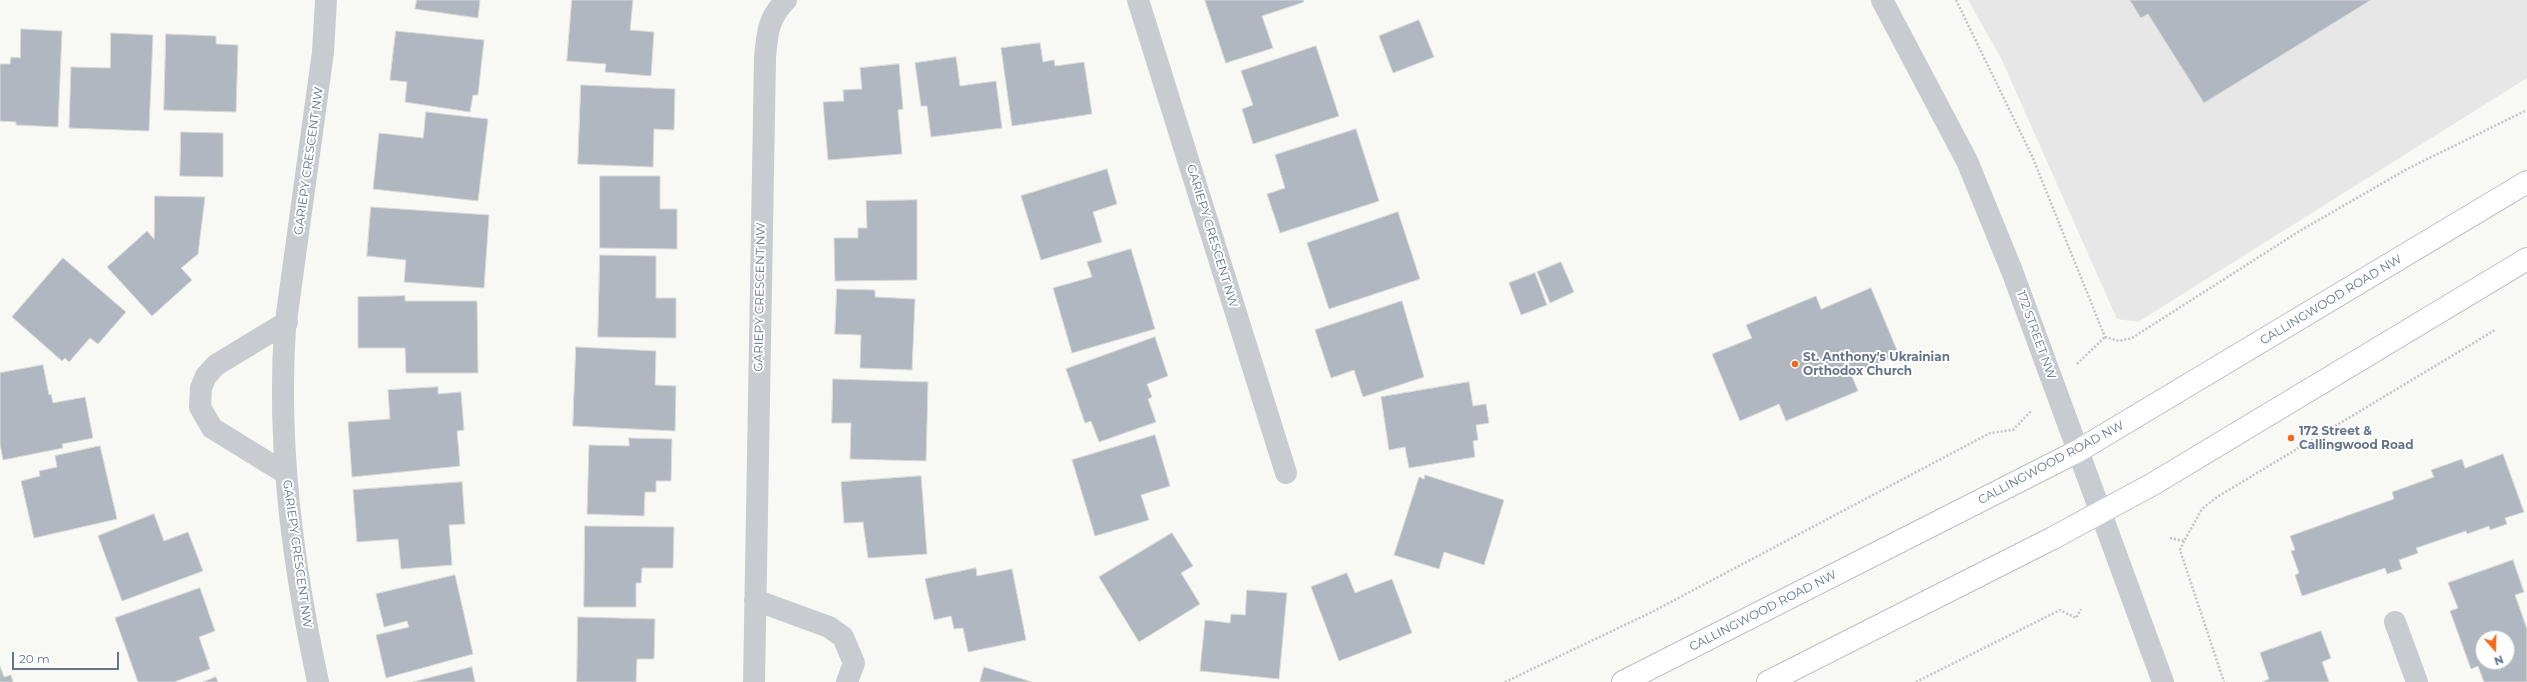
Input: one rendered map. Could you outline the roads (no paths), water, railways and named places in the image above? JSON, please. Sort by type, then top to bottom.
[{"type":"main road","name":"CALLINGWOOD ROAD NW","points":[[1623,682],[2078,451],[2527,182]]},
{"type":"main road","points":[[1768,682],[2101,512],[2152,484],[2527,259]]},
{"type":"street","name":"GARIEPY CRESCENT NW","points":[[318,682],[301,601],[285,473],[282,374],[285,328],[323,52],[326,0]]},
{"type":"street","name":"GARIEPY CRESCENT NW","points":[[754,682],[765,58],[767,34],[774,12],[786,0]]},
{"type":"street","name":"GARIEPY CRESCENT NW","points":[[1138,0],[1286,473]]},
{"type":"street","name":"172 STREET NW","points":[[1882,0],[1967,161],[2012,271],[2162,682]]},
{"type":"street","name":"GARIEPY CRESCENT NW","points":[[285,473],[212,428],[200,407],[201,388],[206,376],[216,365],[287,322]]},
{"type":"street","points":[[755,600],[829,627],[842,637],[854,663],[846,682]]},
{"type":"street","points":[[2395,622],[2417,682]]},
{"type":"place","name":"St. Anthony's Ukrainian Orthodox Church","points":[[1795,364]]},
{"type":"place","name":"172 Street & Callingwood Road","points":[[2291,438]]}]
